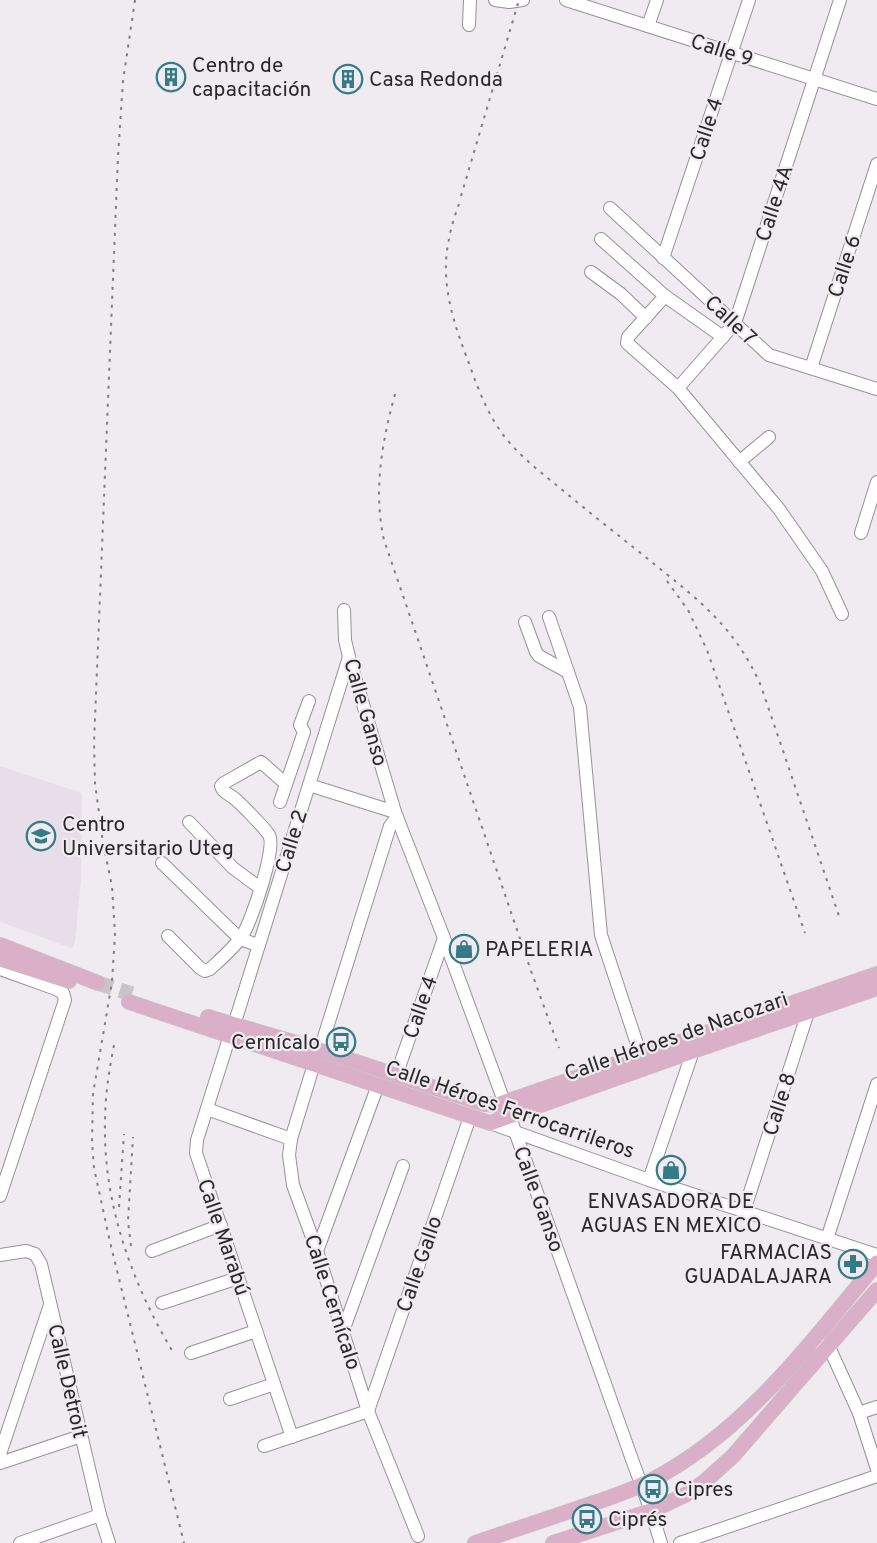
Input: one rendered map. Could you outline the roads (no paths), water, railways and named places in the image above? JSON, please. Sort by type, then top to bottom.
[{"type":"main road","points":[[0,945],[97,987],[0,959]]},
{"type":"main road","name":"Calle Héroes de Nacozari","points":[[490,1124],[507,1110],[640,1056],[877,974]]},
{"type":"main road","name":"Calle Héroes de Nacozari","points":[[507,1110],[693,1051],[877,988]]},
{"type":"main road","name":"Calle Héroes Ferrocarrileros","points":[[131,998],[317,1057],[396,1076],[484,1104],[497,1105],[507,1110]]},
{"type":"main road","name":"Calle Héroes Ferrocarrileros","points":[[317,1057],[378,1085],[490,1124]]},
{"type":"main road","points":[[475,1543],[641,1485],[693,1456],[737,1421],[760,1398],[812,1341],[877,1263]]},
{"type":"main road","points":[[553,1543],[651,1512],[685,1495],[704,1482],[733,1456],[877,1290]]},
{"type":"street","points":[[469,25],[470,0]]},
{"type":"street","points":[[495,0],[509,2],[523,0]]},
{"type":"street","name":"Calle 9","points":[[566,0],[877,99]]},
{"type":"street","points":[[648,26],[657,0]]},
{"type":"street","name":"Calle 4","points":[[663,258],[749,0]]},
{"type":"street","name":"Calle 4A","points":[[678,388],[735,324],[840,0]]},
{"type":"street","name":"Calle 6","points":[[811,368],[877,164]]},
{"type":"street","name":"Calle 7","points":[[610,208],[769,355],[877,389]]},
{"type":"street","points":[[601,239],[665,296],[723,337]]},
{"type":"street","points":[[591,272],[621,294],[646,318]]},
{"type":"street","points":[[665,296],[628,337],[627,344],[678,388],[779,509],[822,571],[842,614]]},
{"type":"street","points":[[739,462],[769,437]]},
{"type":"street","points":[[861,533],[877,482]]},
{"type":"street","name":"Calle Ganso","points":[[344,610],[345,640],[349,657],[396,814],[516,1134],[661,1543]]},
{"type":"street","points":[[549,617],[580,707],[601,935],[640,1056]]},
{"type":"street","points":[[525,622],[539,656],[568,672]]},
{"type":"street","name":"Calle 2","points":[[232,1030],[349,657]]},
{"type":"street","points":[[280,801],[304,732],[300,725],[309,701]]},
{"type":"street","points":[[168,936],[205,971],[210,969],[240,939],[248,927],[260,888],[268,861],[271,838],[236,799],[222,791],[221,786],[261,762],[286,784]]},
{"type":"street","points":[[309,785],[396,814]]},
{"type":"street","name":"Calle Cernícalo","points":[[396,814],[390,826],[291,1139],[289,1155],[293,1185],[317,1251],[368,1411],[418,1536]]},
{"type":"street","points":[[189,822],[233,868],[260,888]]},
{"type":"street","points":[[162,863],[240,939],[258,945]]},
{"type":"street","name":"Calle 4","points":[[396,1076],[444,938]]},
{"type":"street","points":[[0,969],[56,989],[63,993],[64,1000],[5,1162],[0,1196]]},
{"type":"street","name":"Calle 8","points":[[744,1211],[812,996]]},
{"type":"street","name":"Calle Marabú","points":[[232,1030],[197,1140],[196,1153],[292,1437]]},
{"type":"street","points":[[649,1180],[693,1051]]},
{"type":"street","points":[[827,1239],[877,1084]]},
{"type":"street","points":[[317,1251],[378,1085]]},
{"type":"street","points":[[207,1109],[291,1139]]},
{"type":"street","name":"Calle Gallo","points":[[368,1411],[470,1117]]},
{"type":"street","name":"Calle Héroes Ferrocarrileros","points":[[490,1124],[649,1180],[877,1254]]},
{"type":"street","points":[[343,1331],[403,1166]]},
{"type":"street","points":[[152,1251],[220,1225]]},
{"type":"street","name":"Calle Detroit","points":[[0,1255],[26,1251],[35,1254],[41,1263],[100,1515],[109,1543]]},
{"type":"street","points":[[162,1304],[238,1278]]},
{"type":"street","points":[[0,1454],[50,1303]]},
{"type":"street","points":[[190,1353],[256,1331]]},
{"type":"street","points":[[812,1341],[829,1347],[859,1413],[877,1469]]},
{"type":"street","points":[[230,1399],[274,1384]]},
{"type":"street","points":[[859,1413],[877,1407]]},
{"type":"street","points":[[264,1446],[368,1411]]},
{"type":"street","points":[[0,1463],[81,1436]]},
{"type":"street","points":[[680,1543],[877,1476]]},
{"type":"street","points":[[20,1543],[100,1515]]},
{"type":"tunnel","points":[[98,983],[132,994]]},
{"type":"railway","points":[[135,0],[123,81],[118,156],[94,743],[95,783],[103,843],[112,886],[115,934],[112,982],[93,1094],[92,1142],[94,1168],[110,1242],[184,1543]]},
{"type":"railway","points":[[461,196],[519,0]]},
{"type":"railway","points":[[459,204],[447,254],[449,299],[477,386],[490,414],[507,440],[521,455],[691,594],[718,620],[741,649],[761,686],[839,916]]},
{"type":"railway","points":[[395,394],[380,467],[379,503],[384,540],[559,1048]]},
{"type":"railway","points":[[667,581],[688,610],[707,650],[805,933]]},
{"type":"railway","points":[[114,1045],[105,1112],[109,1183],[123,1242],[133,1271],[158,1326],[173,1352]]},
{"type":"railway","points":[[119,1207],[124,1134]]},
{"type":"railway","points":[[131,1246],[128,1221],[133,1137]]},
{"type":"place","name":"Centro de capacitación","points":[[171,77]]},
{"type":"place","name":"Casa Redonda","points":[[348,79]]},
{"type":"place","name":"Centro Universitario Uteg","points":[[41,836]]},
{"type":"place","name":"PAPELERIA","points":[[464,949]]},
{"type":"place","name":"Cernícalo","points":[[341,1042]]},
{"type":"place","name":"ENVASADORA DE AGUAS EN MEXICO","points":[[671,1170]]},
{"type":"place","name":"FARMACIAS GUADALAJARA","points":[[853,1264]]},
{"type":"place","name":"Cipres","points":[[653,1489]]},
{"type":"place","name":"Ciprés","points":[[587,1519]]}]
